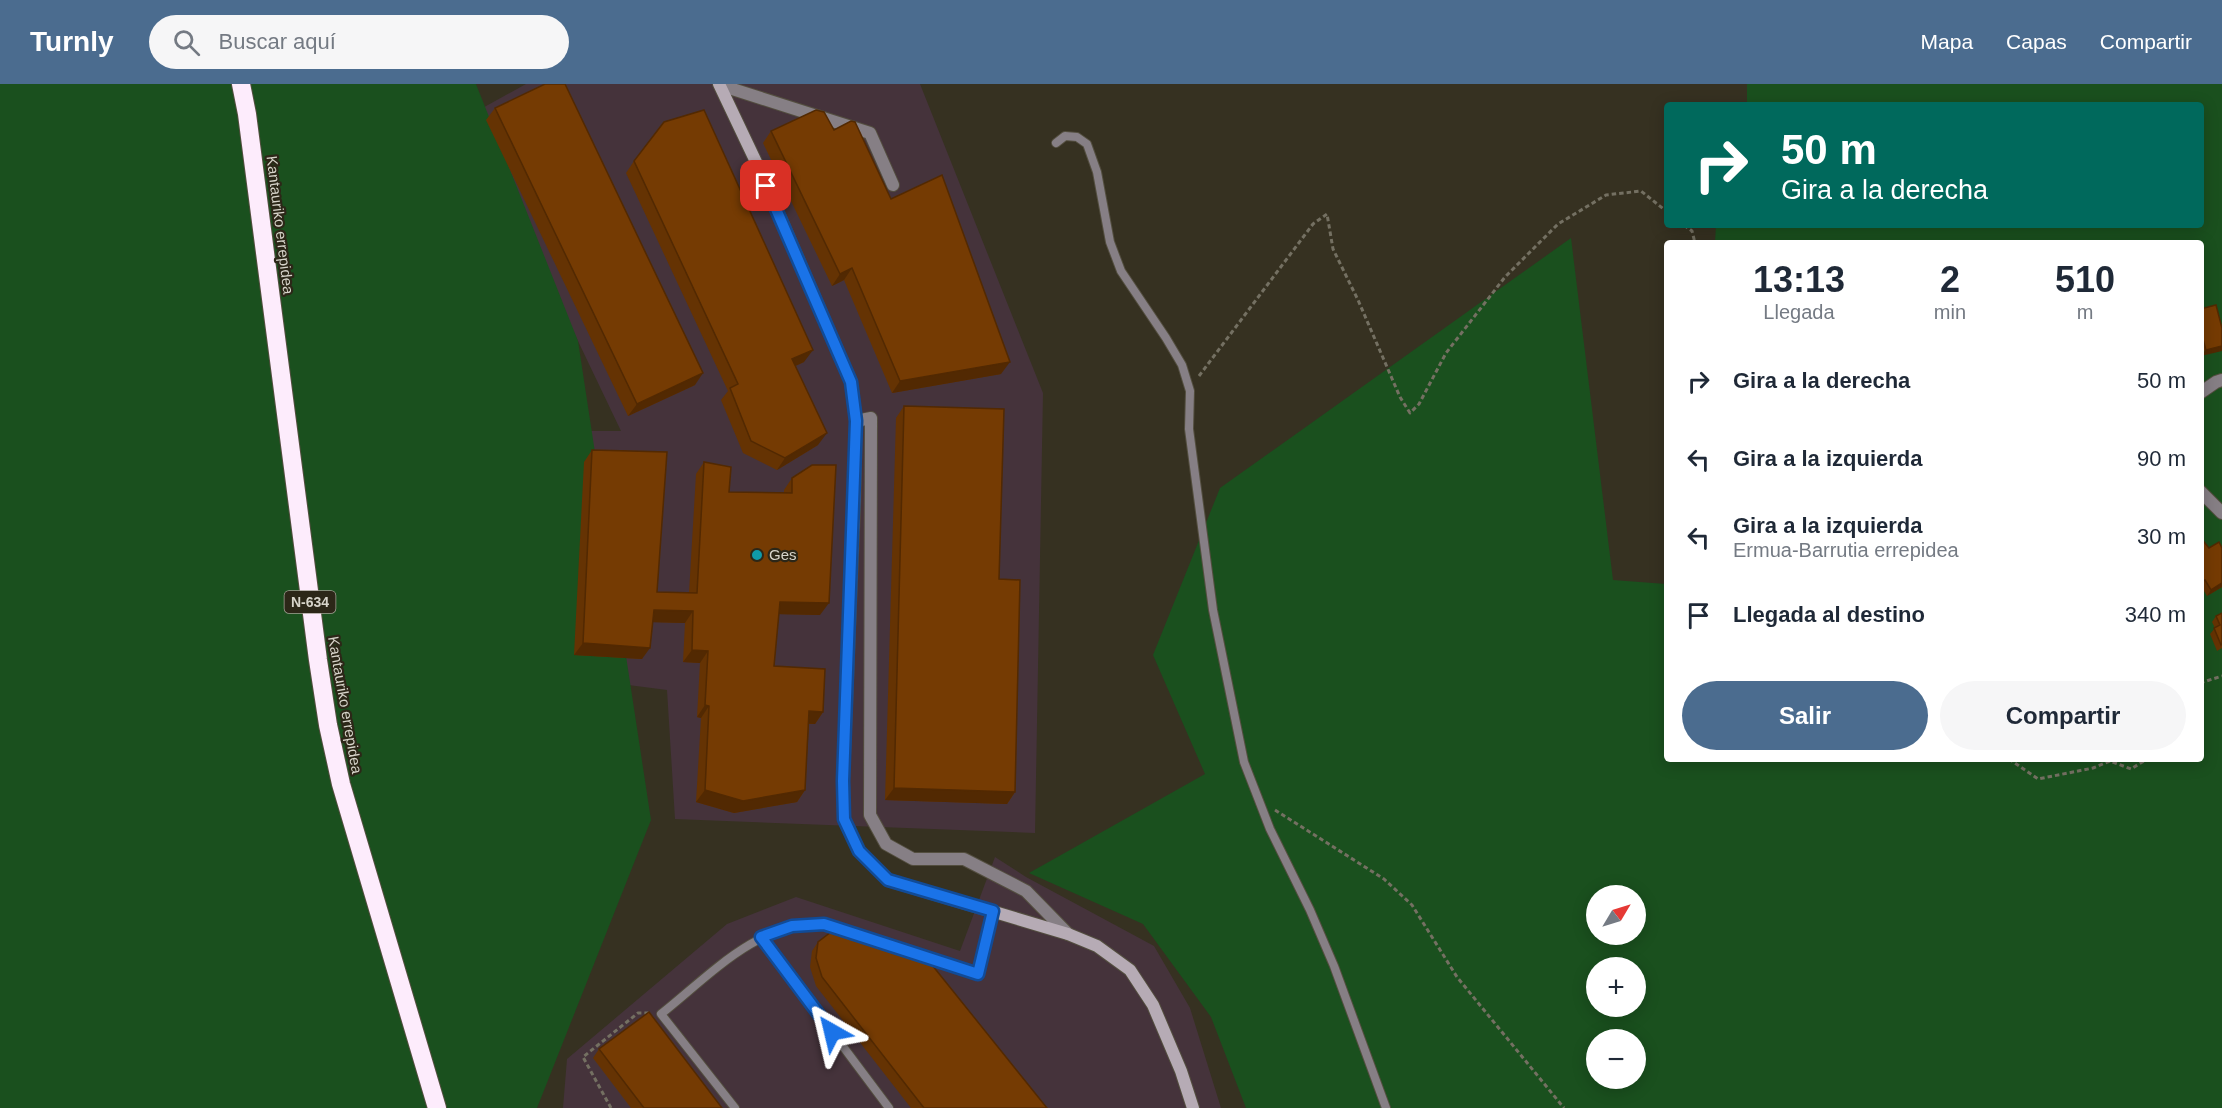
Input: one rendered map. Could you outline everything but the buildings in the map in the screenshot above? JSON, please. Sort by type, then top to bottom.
[{"type":"highway","name":"Kantauriko errepidea","points":[[241,84],[247,114],[328,725],[341,784],[437,1108]]},
{"type":"street","points":[[719,85],[870,133],[893,185]]},
{"type":"street","points":[[719,85],[757,164],[851,382],[856,421],[843,781],[844,819],[859,851],[888,880],[1068,934],[1097,945],[1130,970],[1152,1005],[1182,1071],[1193,1108]]},
{"type":"street","points":[[2204,390],[2222,380]]},
{"type":"street","points":[[856,421],[871,418],[870,815],[886,844],[913,859],[964,859],[1026,891],[1068,934]]},
{"type":"street","points":[[2204,495],[2222,513]]},
{"type":"lane","points":[[1056,143],[1065,136],[1077,137],[1087,144],[1097,172],[1110,242],[1121,271],[1182,365],[1190,391],[1189,429],[1213,610],[1236,732],[1244,762],[1258,799],[1334,966],[1386,1108]]},
{"type":"lane","points":[[735,1108],[661,1014],[751,942],[792,926],[824,924],[978,974],[993,911]]},
{"type":"lane","points":[[761,937],[889,1108]]},
{"type":"path","points":[[1190,391],[1203,369],[1306,233],[1313,224],[1327,214],[1333,249],[1400,397],[1410,413],[1419,404],[1446,353],[1504,277],[1558,224],[1606,195],[1641,191],[1664,209]]},
{"type":"path","points":[[2204,682],[2222,676]]},
{"type":"path","points":[[2013,762],[2038,779],[2093,768],[2106,762]]},
{"type":"path","points":[[2115,762],[2131,769],[2142,762]]},
{"type":"path","points":[[1258,799],[1384,879],[1412,905],[1457,977],[1564,1108]]},
{"type":"path","points":[[611,1108],[583,1057],[638,1013],[661,1014]]},
{"type":"shaded area","points":[[526,84],[920,84],[1043,393],[1035,833],[675,819],[667,690],[559,676],[569,431],[621,431],[470,115]]},
{"type":"shaded area","points":[[995,857],[1026,877],[1154,946],[1190,1008],[1221,1108],[563,1108],[567,1059],[727,924],[796,897],[960,951]]},
{"type":"green space","points":[[0,84],[476,84],[578,341],[651,820],[537,1108],[0,1108]]},
{"type":"green space","points":[[1747,84],[2222,84],[2222,1108],[1246,1108],[1211,1017],[1143,924],[1029,873],[1205,774],[1153,655],[1220,488],[1571,238],[1613,580],[1664,584],[1664,762],[2204,762],[2204,240],[1715,240],[1716,228],[2204,228],[2204,102],[1747,102]]},
{"type":"place","name":"Ges","points":[[757,555]]},
{"type":"route","points":[[766,186],[851,382],[856,421],[843,781],[844,819],[859,851],[888,880],[993,911],[978,974],[824,924],[792,926],[761,937],[832,1032]]}]
